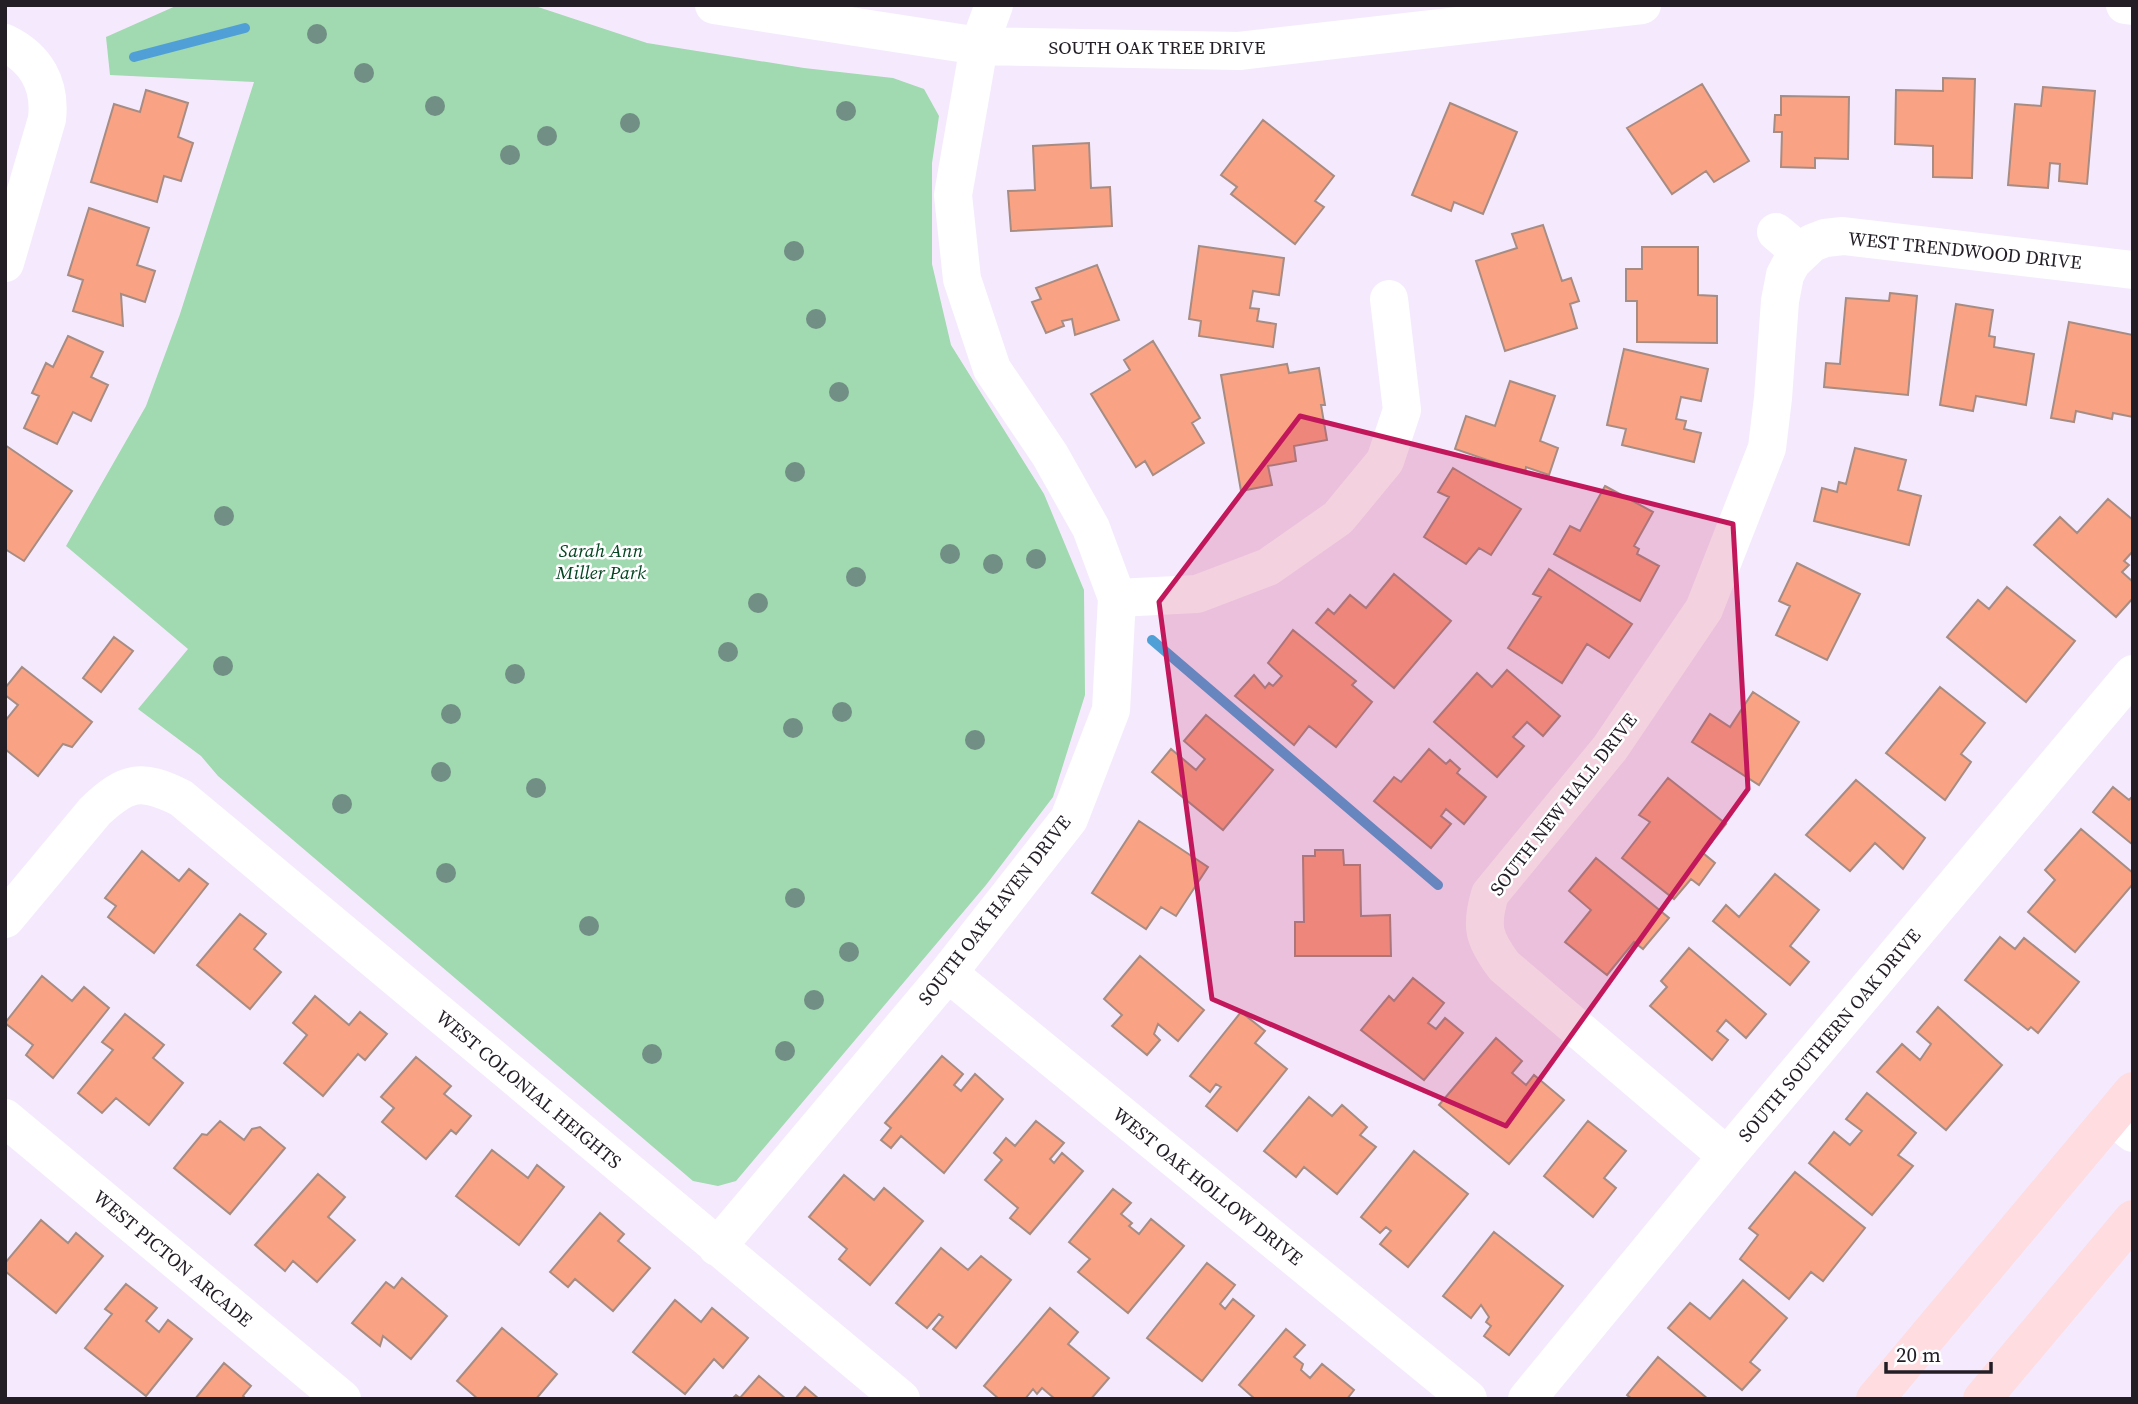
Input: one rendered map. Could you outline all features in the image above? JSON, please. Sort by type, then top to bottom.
[{"type":"main road","points":[[1875,1399],[2126,1113]]},
{"type":"main road","points":[[1982,1399],[2133,1219]]},
{"type":"street","name":"SOUTH OAK TREE DRIVE","points":[[714,5],[979,46],[1239,51],[1642,5]]},
{"type":"street","name":"SOUTH OAK HAVEN DRIVE","points":[[717,1247],[948,972],[1069,819],[1111,710],[1117,598],[1091,528],[1050,455],[992,369],[962,279],[953,195],[979,46],[994,5]]},
{"type":"street","points":[[2125,5],[2133,6]]},
{"type":"street","points":[[5,43],[18,49],[33,64],[51,69],[47,118],[5,264]]},
{"type":"street","name":"WEST TRENDWOOD DRIVE","points":[[1788,242],[1812,243],[1843,236],[2130,258]]},
{"type":"street","name":"SOUTH NEW HALL DRIVE","points":[[1727,1156],[1526,987],[1504,966],[1489,946],[1470,933],[1485,912],[1490,894],[1610,748],[1704,609],[1767,448],[1788,242]]},
{"type":"street","points":[[1117,598],[1197,594],[1268,567],[1338,518],[1385,461],[1402,410],[1389,299]]},
{"type":"street","name":"SOUTH SOUTHERN OAK DRIVE","points":[[1527,1399],[1727,1156],[2133,674]]},
{"type":"street","name":"WEST COLONIAL HEIGHTS","points":[[5,919],[95,811],[110,797],[144,776],[195,807],[901,1399]]},
{"type":"street","name":"WEST OAK HOLLOW DRIVE","points":[[948,972],[1468,1399]]},
{"type":"street","name":"WEST PICTON ARCADE","points":[[5,1118],[342,1399]]},
{"type":"highlighted area","points":[[1300,416],[1733,524],[1748,789],[1506,1126],[1212,999],[1159,602]]},
{"type":"green space","name":"Sarah Ann Miller Park","points":[[178,5],[532,5],[647,43],[804,68],[893,78],[924,89],[939,116],[932,163],[932,264],[951,345],[1044,494],[1084,590],[1085,695],[1053,797],[986,885],[736,1181],[718,1186],[693,1181],[218,776],[201,756],[138,709],[188,649],[66,546],[146,406],[180,314],[254,82],[110,75],[106,37]]},
{"type":"building","points":[[1943,78],[1975,79],[1972,178],[1933,177],[1933,146],[1895,144],[1896,90],[1943,91]]},
{"type":"building","points":[[1702,84],[1749,161],[1714,182],[1706,171],[1672,194],[1627,128]]},
{"type":"building","points":[[2043,87],[2095,91],[2087,184],[2059,181],[2060,164],[2050,163],[2048,188],[2008,185],[2015,104],[2041,106]]},
{"type":"building","points":[[146,90],[188,103],[178,137],[193,143],[181,181],[164,176],[157,202],[91,182],[114,104],[140,112]]},
{"type":"building","points":[[1781,96],[1849,97],[1848,159],[1815,158],[1815,168],[1781,167],[1782,132],[1774,132],[1775,115],[1781,115]]},
{"type":"building","points":[[1450,103],[1517,132],[1483,214],[1454,202],[1451,211],[1412,195]]},
{"type":"building","points":[[1263,120],[1334,176],[1315,201],[1324,207],[1295,244],[1231,194],[1237,187],[1221,175]]},
{"type":"building","points":[[1089,143],[1091,188],[1110,187],[1112,226],[1011,231],[1008,191],[1035,190],[1033,146]]},
{"type":"building","points":[[89,208],[149,228],[137,265],[155,271],[145,302],[121,294],[123,326],[73,311],[83,280],[68,275]]},
{"type":"building","points":[[1543,225],[1562,281],[1571,278],[1579,301],[1570,304],[1577,328],[1505,351],[1476,261],[1517,248],[1512,234]]},
{"type":"building","points":[[1199,246],[1284,258],[1279,295],[1253,291],[1250,308],[1259,309],[1257,321],[1276,324],[1273,347],[1199,336],[1201,321],[1189,319]]},
{"type":"building","points":[[1642,247],[1698,247],[1698,295],[1717,296],[1717,343],[1637,342],[1637,301],[1626,301],[1626,269],[1642,269]]},
{"type":"building","points":[[1097,265],[1119,320],[1075,335],[1072,319],[1062,321],[1064,326],[1046,333],[1032,302],[1041,299],[1036,288]]},
{"type":"building","points":[[1890,293],[1917,296],[1908,395],[1824,387],[1826,363],[1840,364],[1846,298],[1889,301]]},
{"type":"building","points":[[1956,304],[1993,310],[1989,336],[1995,337],[1994,347],[2034,354],[2026,405],[1976,396],[1973,411],[1940,405]]},
{"type":"building","points":[[2069,322],[2133,335],[2133,417],[2113,413],[2112,419],[2076,411],[2074,422],[2051,418]]},
{"type":"building","points":[[68,336],[103,352],[91,377],[108,385],[91,421],[73,412],[57,444],[24,428],[39,396],[32,393],[46,363],[53,367]]},
{"type":"building","points":[[1153,341],[1200,418],[1192,423],[1204,443],[1153,475],[1145,461],[1136,467],[1091,394],[1130,370],[1124,360]]},
{"type":"building","points":[[1624,349],[1708,369],[1701,401],[1681,397],[1676,419],[1686,421],[1684,429],[1701,433],[1694,462],[1622,445],[1626,429],[1607,425]]},
{"type":"building","points":[[1287,364],[1289,373],[1319,368],[1327,440],[1294,446],[1296,461],[1268,466],[1272,485],[1241,491],[1221,375]]},
{"type":"building","points":[[1510,381],[1555,396],[1540,441],[1558,448],[1549,475],[1526,467],[1525,473],[1455,449],[1466,416],[1495,426]]},
{"type":"building","points":[[5,445],[72,491],[24,561],[5,549]]},
{"type":"building","points":[[1855,448],[1906,460],[1898,490],[1921,496],[1909,545],[1814,521],[1822,488],[1837,492],[1839,482],[1846,484]]},
{"type":"building","points":[[1453,468],[1521,509],[1491,555],[1479,548],[1466,564],[1424,537],[1449,497],[1438,492]]},
{"type":"building","points":[[1605,486],[1653,512],[1634,546],[1639,549],[1637,554],[1659,566],[1640,601],[1554,554],[1570,526],[1580,531]]},
{"type":"building","points":[[2108,499],[2133,520],[2133,551],[2124,561],[2129,565],[2122,572],[2133,582],[2133,598],[2116,617],[2034,545],[2060,517],[2077,533]]},
{"type":"building","points":[[1797,563],[1860,594],[1827,660],[1776,635],[1790,606],[1779,601]]},
{"type":"building","points":[[1549,569],[1632,624],[1609,658],[1587,644],[1562,683],[1508,648],[1541,597],[1533,594]]},
{"type":"building","points":[[1394,574],[1451,621],[1394,688],[1316,623],[1328,609],[1334,614],[1350,595],[1366,608]]},
{"type":"building","points":[[2007,587],[2075,641],[2026,702],[1947,637],[1978,600],[1989,609]]},
{"type":"building","points":[[1293,630],[1356,681],[1352,685],[1372,702],[1336,747],[1309,726],[1294,745],[1235,696],[1254,675],[1265,688],[1269,683],[1273,686],[1282,676],[1268,663]]},
{"type":"building","points":[[114,637],[133,651],[101,692],[83,678]]},
{"type":"building","points":[[22,667],[92,722],[72,747],[63,744],[38,776],[5,749],[5,721],[18,705],[5,695],[5,688]]},
{"type":"building","points":[[1507,670],[1560,716],[1543,736],[1527,722],[1513,737],[1524,746],[1497,777],[1434,722],[1477,673],[1492,687]]},
{"type":"building","points":[[1940,687],[1985,723],[1961,754],[1971,762],[1945,800],[1886,753]]},
{"type":"building","points":[[1753,692],[1799,722],[1759,785],[1692,742],[1710,714],[1730,727]]},
{"type":"building","points":[[1206,715],[1273,770],[1223,830],[1152,772],[1171,749],[1196,770],[1205,759],[1184,741]]},
{"type":"building","points":[[1429,749],[1446,764],[1450,760],[1460,769],[1457,773],[1486,797],[1464,824],[1446,809],[1441,816],[1451,824],[1431,848],[1374,801],[1394,777],[1401,782]]},
{"type":"building","points":[[1668,778],[1726,824],[1703,853],[1715,863],[1699,885],[1691,879],[1674,899],[1622,858],[1650,822],[1639,815]]},
{"type":"building","points":[[1856,780],[1925,838],[1903,869],[1875,843],[1850,871],[1806,835]]},
{"type":"building","points":[[2113,787],[2129,800],[2133,796],[2133,845],[2093,812]]},
{"type":"building","points":[[1139,821],[1208,867],[1176,916],[1161,907],[1146,929],[1092,893]]},
{"type":"building","points":[[2081,829],[2133,873],[2133,884],[2075,952],[2028,912],[2055,880],[2045,870]]},
{"type":"building","points":[[1315,850],[1343,850],[1344,865],[1360,865],[1361,916],[1390,915],[1391,956],[1295,956],[1295,922],[1304,922],[1303,856],[1315,856]]},
{"type":"building","points":[[142,851],[179,881],[189,869],[208,884],[154,953],[108,917],[116,906],[105,898]]},
{"type":"building","points":[[1596,858],[1669,918],[1643,949],[1634,942],[1607,975],[1565,942],[1591,910],[1569,891]]},
{"type":"building","points":[[1775,874],[1819,910],[1790,946],[1809,962],[1790,985],[1713,921],[1726,905],[1739,917]]},
{"type":"building","points":[[240,914],[266,934],[254,949],[281,972],[250,1009],[197,965]]},
{"type":"building","points":[[2000,937],[2015,949],[2024,938],[2079,982],[2038,1033],[2031,1027],[2028,1030],[1965,980]]},
{"type":"building","points":[[1689,948],[1766,1014],[1746,1038],[1726,1020],[1717,1031],[1728,1040],[1712,1060],[1650,1006],[1667,987],[1661,981]]},
{"type":"building","points":[[1140,956],[1204,1010],[1178,1041],[1158,1024],[1154,1034],[1160,1040],[1147,1055],[1112,1026],[1122,1015],[1104,999]]},
{"type":"building","points":[[42,976],[72,1001],[84,987],[109,1008],[53,1078],[26,1055],[33,1045],[5,1023]]},
{"type":"building","points":[[1413,978],[1444,1003],[1428,1023],[1436,1029],[1445,1018],[1463,1033],[1424,1080],[1361,1030],[1389,996],[1394,1001]]},
{"type":"building","points":[[315,996],[349,1025],[360,1012],[387,1034],[365,1060],[358,1054],[323,1096],[284,1063],[307,1035],[293,1023]]},
{"type":"building","points":[[1938,1007],[2002,1065],[1946,1130],[1877,1072],[1902,1044],[1920,1060],[1931,1044],[1917,1032]]},
{"type":"building","points":[[1241,1012],[1265,1031],[1255,1043],[1287,1069],[1237,1131],[1206,1106],[1221,1087],[1216,1084],[1210,1092],[1190,1076]]},
{"type":"building","points":[[125,1014],[164,1045],[153,1058],[183,1083],[149,1125],[116,1098],[102,1113],[78,1093],[113,1050],[102,1042]]},
{"type":"building","points":[[1496,1038],[1522,1061],[1512,1073],[1526,1085],[1534,1075],[1564,1100],[1509,1164],[1439,1105]]},
{"type":"building","points":[[942,1056],[963,1074],[954,1085],[961,1091],[975,1074],[1003,1099],[944,1173],[901,1136],[891,1148],[881,1140],[891,1128],[885,1123]]},
{"type":"building","points":[[416,1057],[451,1086],[444,1094],[471,1116],[456,1134],[451,1130],[426,1159],[382,1122],[394,1108],[381,1097]]},
{"type":"building","points":[[1867,1093],[1916,1133],[1898,1155],[1913,1166],[1872,1215],[1809,1163],[1834,1132],[1850,1145],[1862,1131],[1846,1119]]},
{"type":"building","points":[[1309,1097],[1332,1116],[1342,1105],[1367,1127],[1360,1135],[1376,1147],[1337,1194],[1304,1167],[1296,1177],[1264,1151]]},
{"type":"building","points":[[220,1121],[244,1140],[252,1129],[260,1127],[285,1148],[230,1214],[174,1168],[202,1134],[207,1135]]},
{"type":"building","points":[[1036,1121],[1064,1143],[1050,1159],[1054,1163],[1062,1153],[1083,1171],[1030,1234],[1010,1218],[1018,1208],[985,1180],[1002,1160],[994,1153],[1006,1138],[1015,1146]]},
{"type":"building","points":[[1588,1121],[1626,1151],[1604,1178],[1616,1188],[1593,1217],[1544,1176]]},
{"type":"building","points":[[492,1150],[528,1178],[537,1165],[564,1187],[519,1245],[456,1196]]},
{"type":"building","points":[[1414,1151],[1468,1194],[1408,1267],[1380,1244],[1391,1231],[1386,1227],[1380,1233],[1361,1217]]},
{"type":"building","points":[[1795,1172],[1865,1228],[1823,1281],[1811,1272],[1789,1299],[1740,1259],[1758,1235],[1749,1228]]},
{"type":"building","points":[[318,1174],[345,1197],[328,1217],[355,1240],[317,1282],[293,1261],[285,1271],[255,1245]]},
{"type":"building","points":[[844,1175],[874,1200],[884,1188],[923,1221],[870,1285],[839,1259],[847,1249],[809,1217]]},
{"type":"building","points":[[1113,1189],[1131,1203],[1121,1214],[1132,1223],[1129,1226],[1139,1234],[1151,1219],[1184,1246],[1128,1313],[1078,1272],[1090,1259],[1069,1242]]},
{"type":"building","points":[[600,1213],[624,1234],[618,1241],[650,1268],[613,1311],[575,1279],[568,1287],[550,1272]]},
{"type":"building","points":[[41,1220],[68,1243],[76,1233],[103,1256],[56,1313],[5,1271],[5,1263]]},
{"type":"building","points":[[1494,1232],[1563,1286],[1509,1355],[1484,1336],[1491,1326],[1486,1322],[1489,1317],[1481,1305],[1471,1318],[1443,1296]]},
{"type":"building","points":[[941,1248],[968,1270],[981,1256],[1011,1280],[956,1348],[933,1329],[943,1317],[939,1314],[927,1328],[896,1303]]},
{"type":"building","points":[[1207,1263],[1235,1285],[1220,1304],[1225,1309],[1233,1299],[1254,1316],[1202,1381],[1147,1338]]},
{"type":"building","points":[[402,1278],[447,1316],[411,1359],[383,1336],[380,1346],[352,1323],[386,1282],[394,1288]]},
{"type":"building","points":[[1743,1280],[1787,1318],[1750,1362],[1760,1370],[1742,1390],[1668,1328],[1690,1303],[1710,1319]]},
{"type":"building","points":[[126,1284],[157,1308],[146,1321],[159,1332],[168,1320],[192,1339],[146,1396],[85,1348],[112,1314],[105,1309]]},
{"type":"building","points":[[675,1300],[701,1322],[712,1308],[748,1338],[723,1368],[714,1359],[685,1394],[633,1352]]},
{"type":"building","points":[[1050,1308],[1078,1332],[1068,1344],[1109,1378],[1091,1399],[1055,1399],[1042,1388],[1037,1394],[1033,1389],[1025,1399],[999,1399],[984,1386]]},
{"type":"building","points":[[502,1328],[557,1374],[536,1399],[478,1399],[457,1381]]},
{"type":"building","points":[[1286,1329],[1305,1345],[1294,1357],[1303,1364],[1301,1370],[1310,1378],[1322,1364],[1354,1390],[1347,1399],[1255,1399],[1239,1385]]},
{"type":"building","points":[[1658,1357],[1708,1399],[1632,1399],[1627,1395]]},
{"type":"building","points":[[224,1363],[251,1386],[243,1396],[246,1399],[195,1399]]},
{"type":"building","points":[[759,1376],[786,1399],[732,1399],[736,1395],[740,1398]]},
{"type":"building","points":[[805,1387],[819,1399],[795,1399]]},
{"type":"waterway","points":[[134,57],[245,28]]},
{"type":"waterway","points":[[1152,640],[1438,885]]}]
